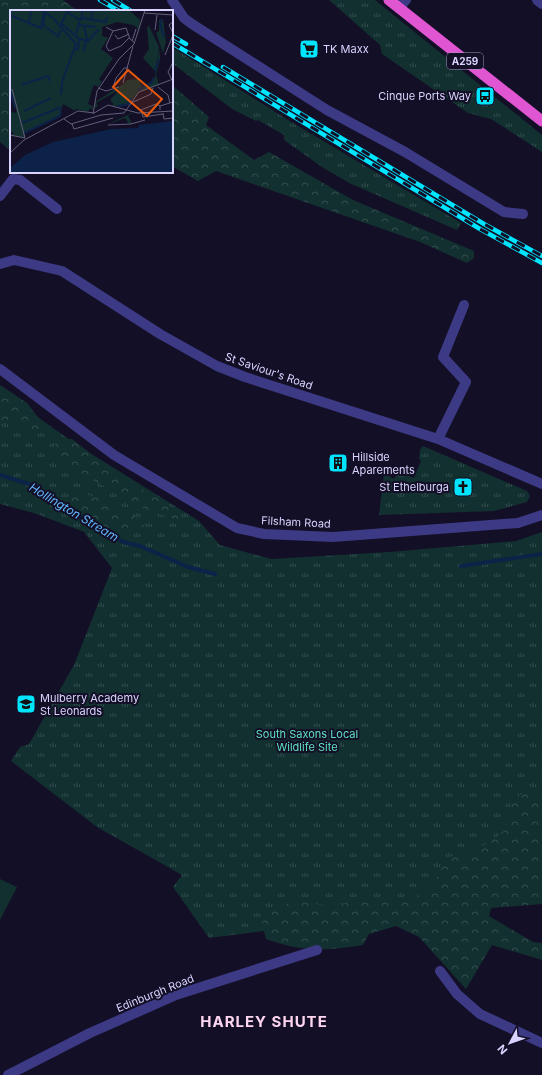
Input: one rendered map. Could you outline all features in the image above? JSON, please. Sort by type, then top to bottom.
[{"type":"highway","name":"A259","points":[[389,0],[402,4],[542,122]]},
{"type":"street","points":[[172,0],[184,18],[192,24],[327,110],[405,152],[504,212],[523,214]]},
{"type":"street","points":[[537,0],[542,4]]},
{"type":"street","points":[[0,196],[13,179],[20,180],[57,209]]},
{"type":"street","name":"St Saviour's Road","points":[[0,264],[14,260],[62,271],[160,334],[217,366],[245,378],[438,440],[542,484]]},
{"type":"street","points":[[438,440],[466,382],[443,357],[464,306]]},
{"type":"street","name":"Filsham Road","points":[[0,369],[114,455],[237,528],[264,534],[302,537],[333,537],[518,523],[542,515]]},
{"type":"street","name":"Edinburgh Road","points":[[8,1075],[90,1033],[176,995],[317,950]]},
{"type":"street","points":[[440,971],[457,994],[480,1014],[542,1043]]},
{"type":"green space","points":[[0,0],[63,0],[77,10],[10,10],[10,150],[0,142]]},
{"type":"green space","points":[[329,0],[375,0],[542,135],[542,152],[491,119],[468,113],[382,54],[380,45]]},
{"type":"green space","points":[[173,48],[288,120],[461,223],[457,230],[349,183],[322,167],[284,140],[284,135],[258,120],[256,121],[232,109],[173,64]]},
{"type":"green space","points":[[173,86],[209,117],[206,125],[254,160],[269,152],[353,200],[474,251],[474,258],[467,263],[420,242],[216,171],[198,181],[173,167]]},
{"type":"green space","points":[[0,385],[27,403],[44,425],[42,431],[0,420]]},
{"type":"green space","name":"South Saxons Local Wildlife Site","points":[[0,390],[77,445],[199,521],[220,545],[271,559],[389,552],[516,541],[542,532],[542,900],[484,903],[209,938],[173,887],[182,875],[97,827],[11,761],[20,747],[29,744],[74,665],[112,568],[84,532],[37,514],[0,504]]},
{"type":"green space","points":[[57,439],[72,439],[112,470],[176,510],[180,516],[176,520],[147,510],[62,463],[54,448]]},
{"type":"green space","points":[[423,446],[527,491],[530,496],[527,502],[494,511],[379,515],[384,473],[394,479],[398,471],[414,478],[421,461],[419,458],[420,450]]},
{"type":"green space","points":[[75,491],[104,500],[146,523],[141,529],[112,532],[76,511],[69,499]]},
{"type":"green space","points":[[525,791],[542,793],[542,904],[491,908],[489,916],[533,942],[542,943],[542,960],[492,945],[466,989],[419,937],[396,926],[369,934],[363,945],[337,948],[303,948],[266,939],[262,923],[270,910],[296,901],[327,906],[379,898],[406,901],[430,889],[440,871],[444,858],[462,854],[489,843],[504,831],[512,802]]},
{"type":"green space","points":[[0,879],[17,887],[0,920]]},
{"type":"waterway","name":"Hollington Stream","points":[[0,475],[35,486],[66,509],[123,542],[140,546],[188,567],[215,574]]},
{"type":"waterway","name":"Hollington Stream","points":[[461,566],[542,554]]},
{"type":"railway","points":[[100,0],[117,10]]},
{"type":"railway","points":[[113,0],[129,10]]},
{"type":"railway","points":[[173,37],[186,44]]},
{"type":"railway","points":[[173,44],[480,229],[542,263]]},
{"type":"railway","points":[[223,67],[484,224],[542,256]]},
{"type":"place","name":"TK Maxx","points":[[309,49]]},
{"type":"place","name":"Cinque Ports Way","points":[[485,96]]},
{"type":"place","name":"Hillside Aparements","points":[[338,463]]},
{"type":"place","name":"St Ethelburga","points":[[463,487]]},
{"type":"place","name":"Mulberry Academy St Leonards","points":[[26,704]]},
{"type":"district","name":"HARLEY SHUTE","points":[[264,1021]]}]
